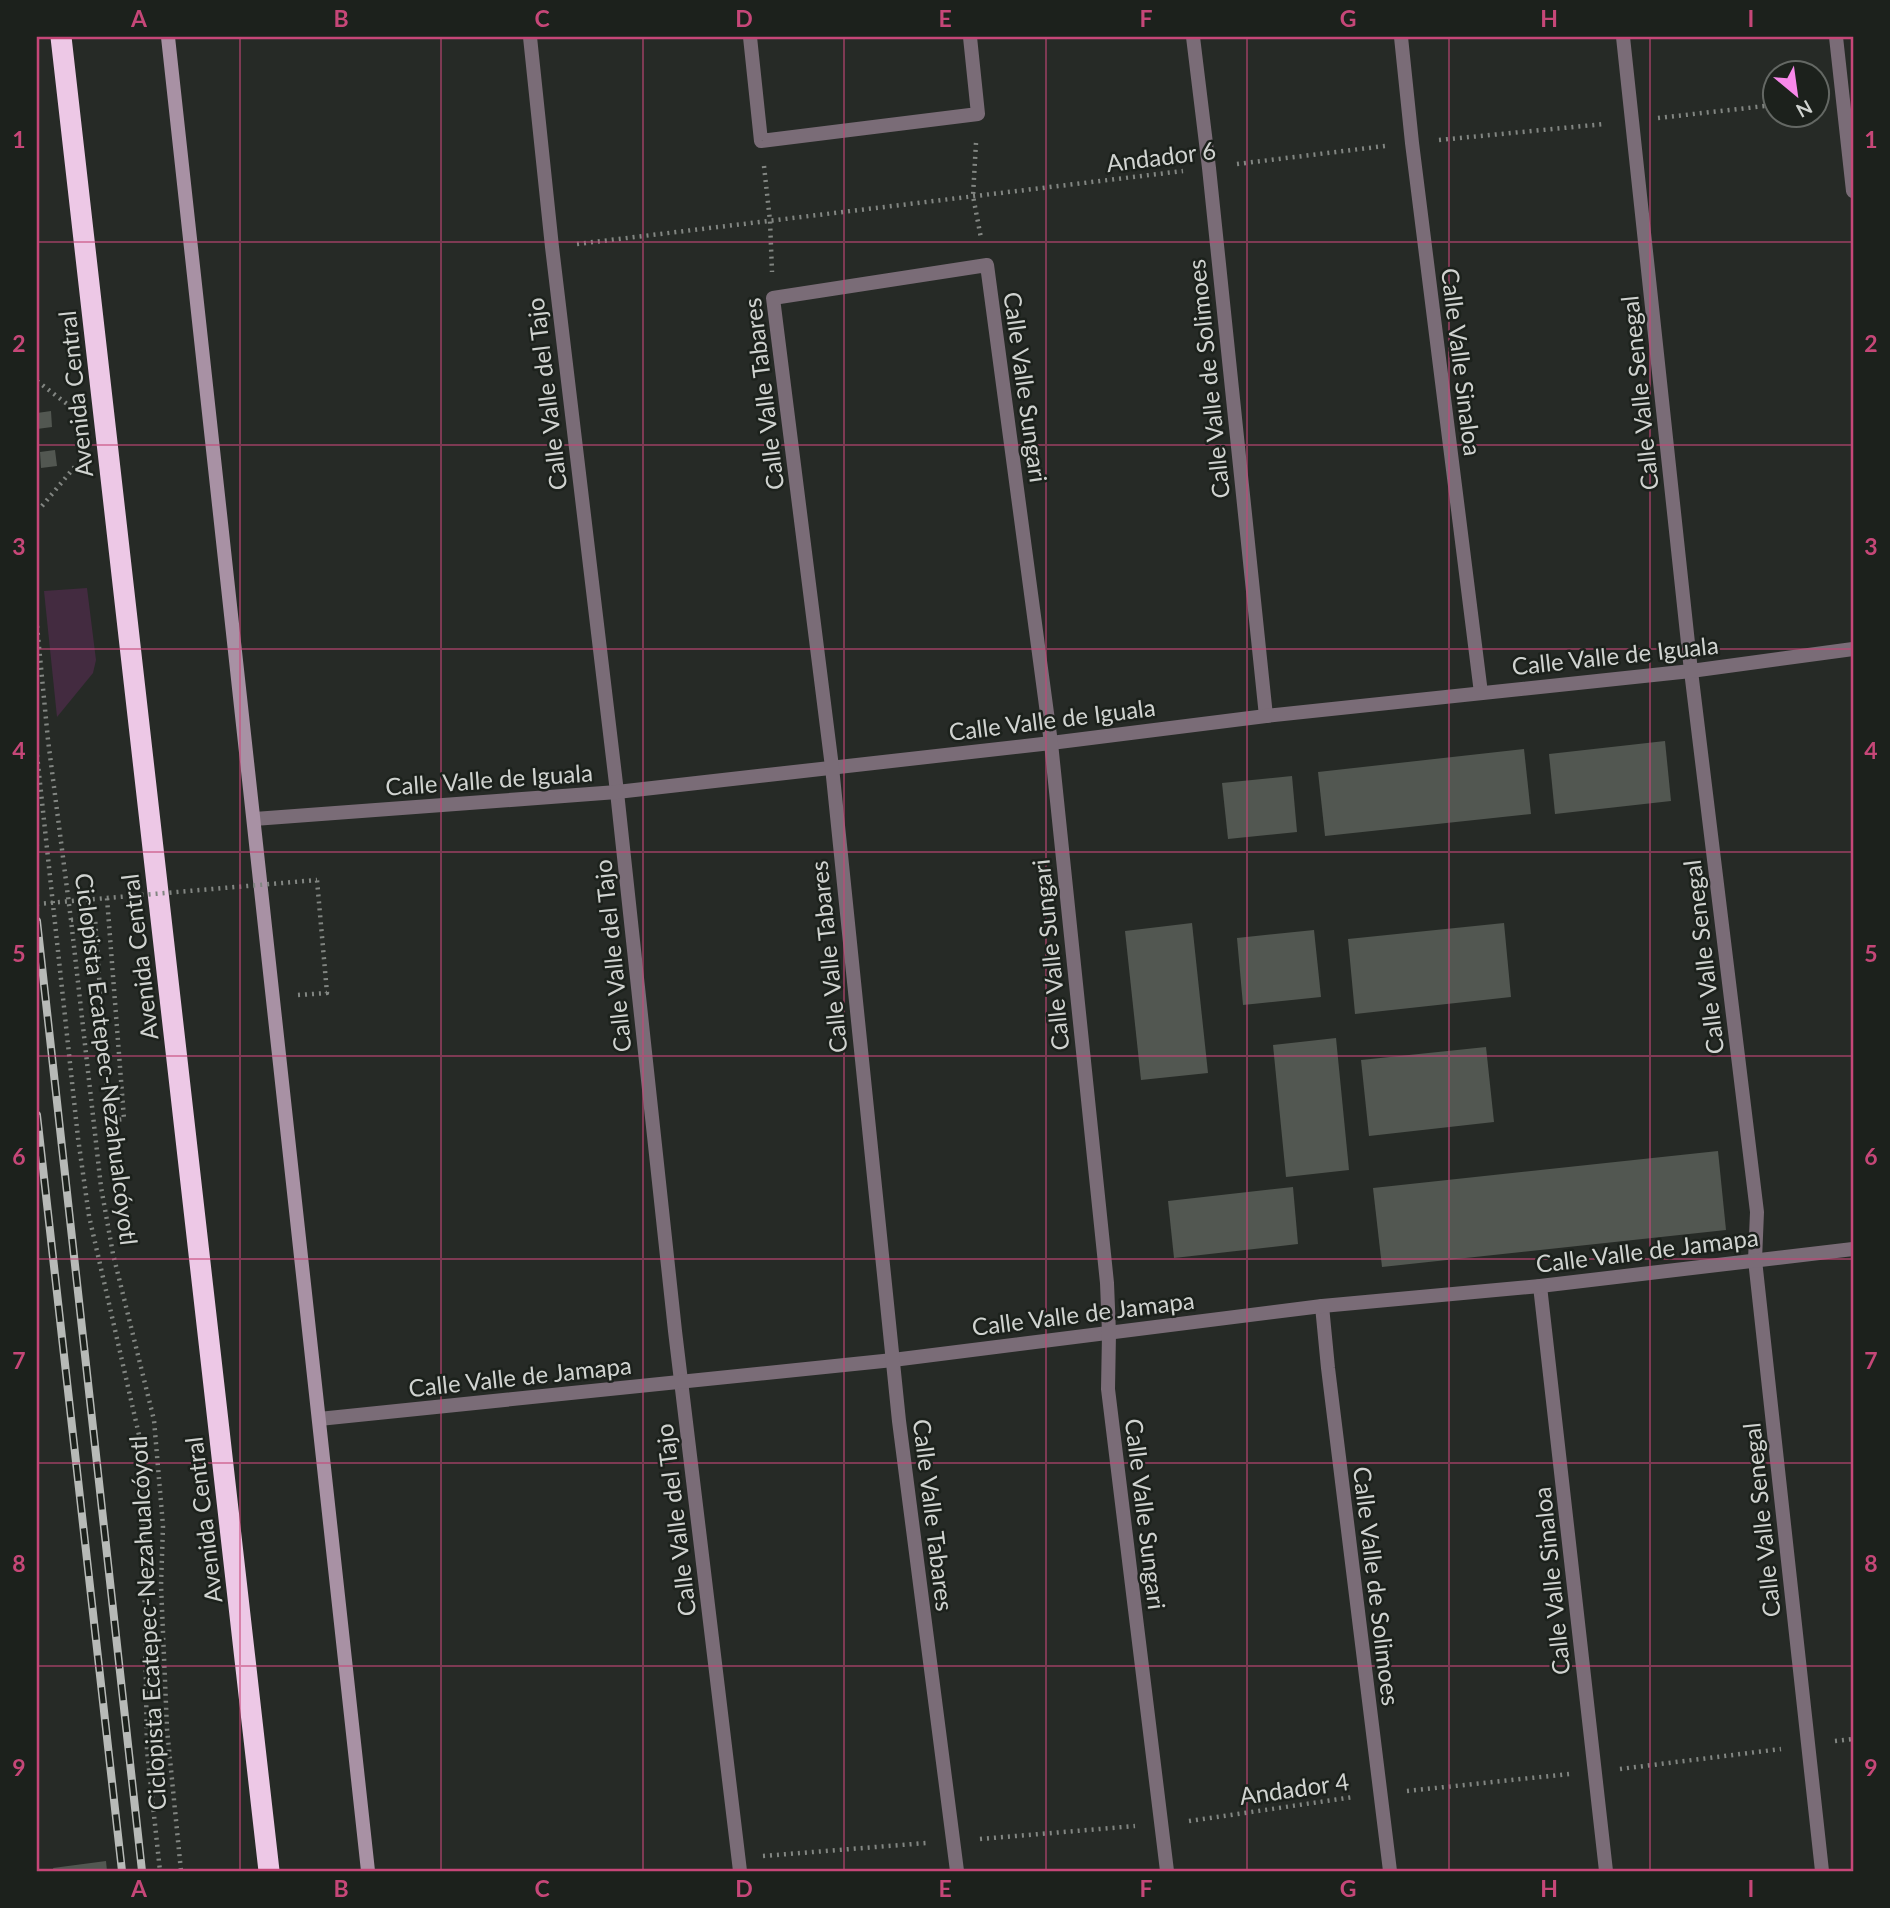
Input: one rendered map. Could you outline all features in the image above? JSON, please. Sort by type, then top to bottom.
[{"type":"highway","name":"Avenida Central","points":[[61,37],[269,1871]]},
{"type":"main road","points":[[168,37],[368,1871]]},
{"type":"street","name":"Calle Valle del Tajo","points":[[530,37],[739,1865]]},
{"type":"street","points":[[750,37],[761,141],[978,114],[970,37]]},
{"type":"street","name":"Calle Valle de Solimoes","points":[[1193,37],[1266,716]]},
{"type":"street","name":"Calle Valle Sinaloa","points":[[1401,37],[1481,693]]},
{"type":"street","name":"Calle Valle Senegal","points":[[1623,37],[1692,671],[1757,1212],[1755,1260],[1822,1871]]},
{"type":"street","points":[[1836,37],[1853,191]]},
{"type":"street","points":[[773,298],[987,265]]},
{"type":"street","name":"Calle Valle Sungari","points":[[987,265],[1051,743],[1107,1283],[1108,1389],[1167,1871]]},
{"type":"street","name":"Calle Valle Tabares","points":[[773,298],[831,767],[892,1360],[957,1871]]},
{"type":"street","name":"Calle Valle de Iguala","points":[[254,819],[617,792],[1266,716],[1692,671],[1853,649]]},
{"type":"street","name":"Calle Valle de Jamapa","points":[[318,1419],[892,1360],[1322,1306],[1540,1286],[1853,1249]]},
{"type":"street","name":"Calle Valle Sinaloa","points":[[1540,1286],[1606,1871]]},
{"type":"street","name":"Calle Valle de Solimoes","points":[[1322,1306],[1390,1871]]},
{"type":"path","name":"Andador 6","points":[[552,247],[1412,143],[1760,107]]},
{"type":"path","name":"Calle Valle Sungari","points":[[978,114],[973,196],[987,265]]},
{"type":"path","name":"Calle Valle Tabares","points":[[761,141],[770,221],[773,298]]},
{"type":"path","points":[[37,381],[72,408]]},
{"type":"path","points":[[42,506],[77,464],[76,453]]},
{"type":"path","name":"Ciclopista Ecatepec-Nezahualcóyotl","points":[[37,625],[101,1187],[113,1254],[154,1420],[163,1526],[161,1585],[167,1729],[181,1871]]},
{"type":"path","points":[[37,755],[78,1138],[89,1216],[139,1435],[143,1504],[146,1750],[160,1871]]},
{"type":"path","points":[[37,904],[317,880],[327,992]]},
{"type":"path","points":[[71,920],[94,918],[109,1121],[124,1119],[107,898]]},
{"type":"path","name":"Andador 4","points":[[739,1865],[954,1841],[1162,1824],[1380,1794],[1595,1772],[1810,1746],[1853,1738]]},
{"type":"shaded area","points":[[87,588],[96,660],[93,673],[57,717],[44,591]]},
{"type":"building","points":[[51,411],[52,427],[37,429],[37,413]]},
{"type":"building","points":[[55,450],[57,466],[41,468],[40,452]]},
{"type":"building","points":[[1665,741],[1671,801],[1555,814],[1549,754]]},
{"type":"building","points":[[1524,749],[1531,814],[1325,836],[1318,772]]},
{"type":"building","points":[[1292,776],[1297,832],[1228,839],[1222,783]]},
{"type":"building","points":[[1192,923],[1208,1073],[1141,1080],[1125,931]]},
{"type":"building","points":[[1504,923],[1511,997],[1355,1014],[1348,939]]},
{"type":"building","points":[[1314,930],[1321,997],[1243,1005],[1237,938]]},
{"type":"building","points":[[1336,1038],[1349,1170],[1286,1177],[1273,1045]]},
{"type":"building","points":[[1486,1047],[1494,1122],[1369,1136],[1361,1060]]},
{"type":"building","points":[[1718,1151],[1726,1230],[1382,1267],[1373,1188]]},
{"type":"building","points":[[1293,1187],[1298,1244],[1174,1258],[1168,1201]]},
{"type":"building","points":[[106,1861],[107,1871],[54,1871],[53,1868]]},
{"type":"railway","points":[[37,921],[142,1871]]},
{"type":"railway","points":[[37,1115],[122,1871]]}]
